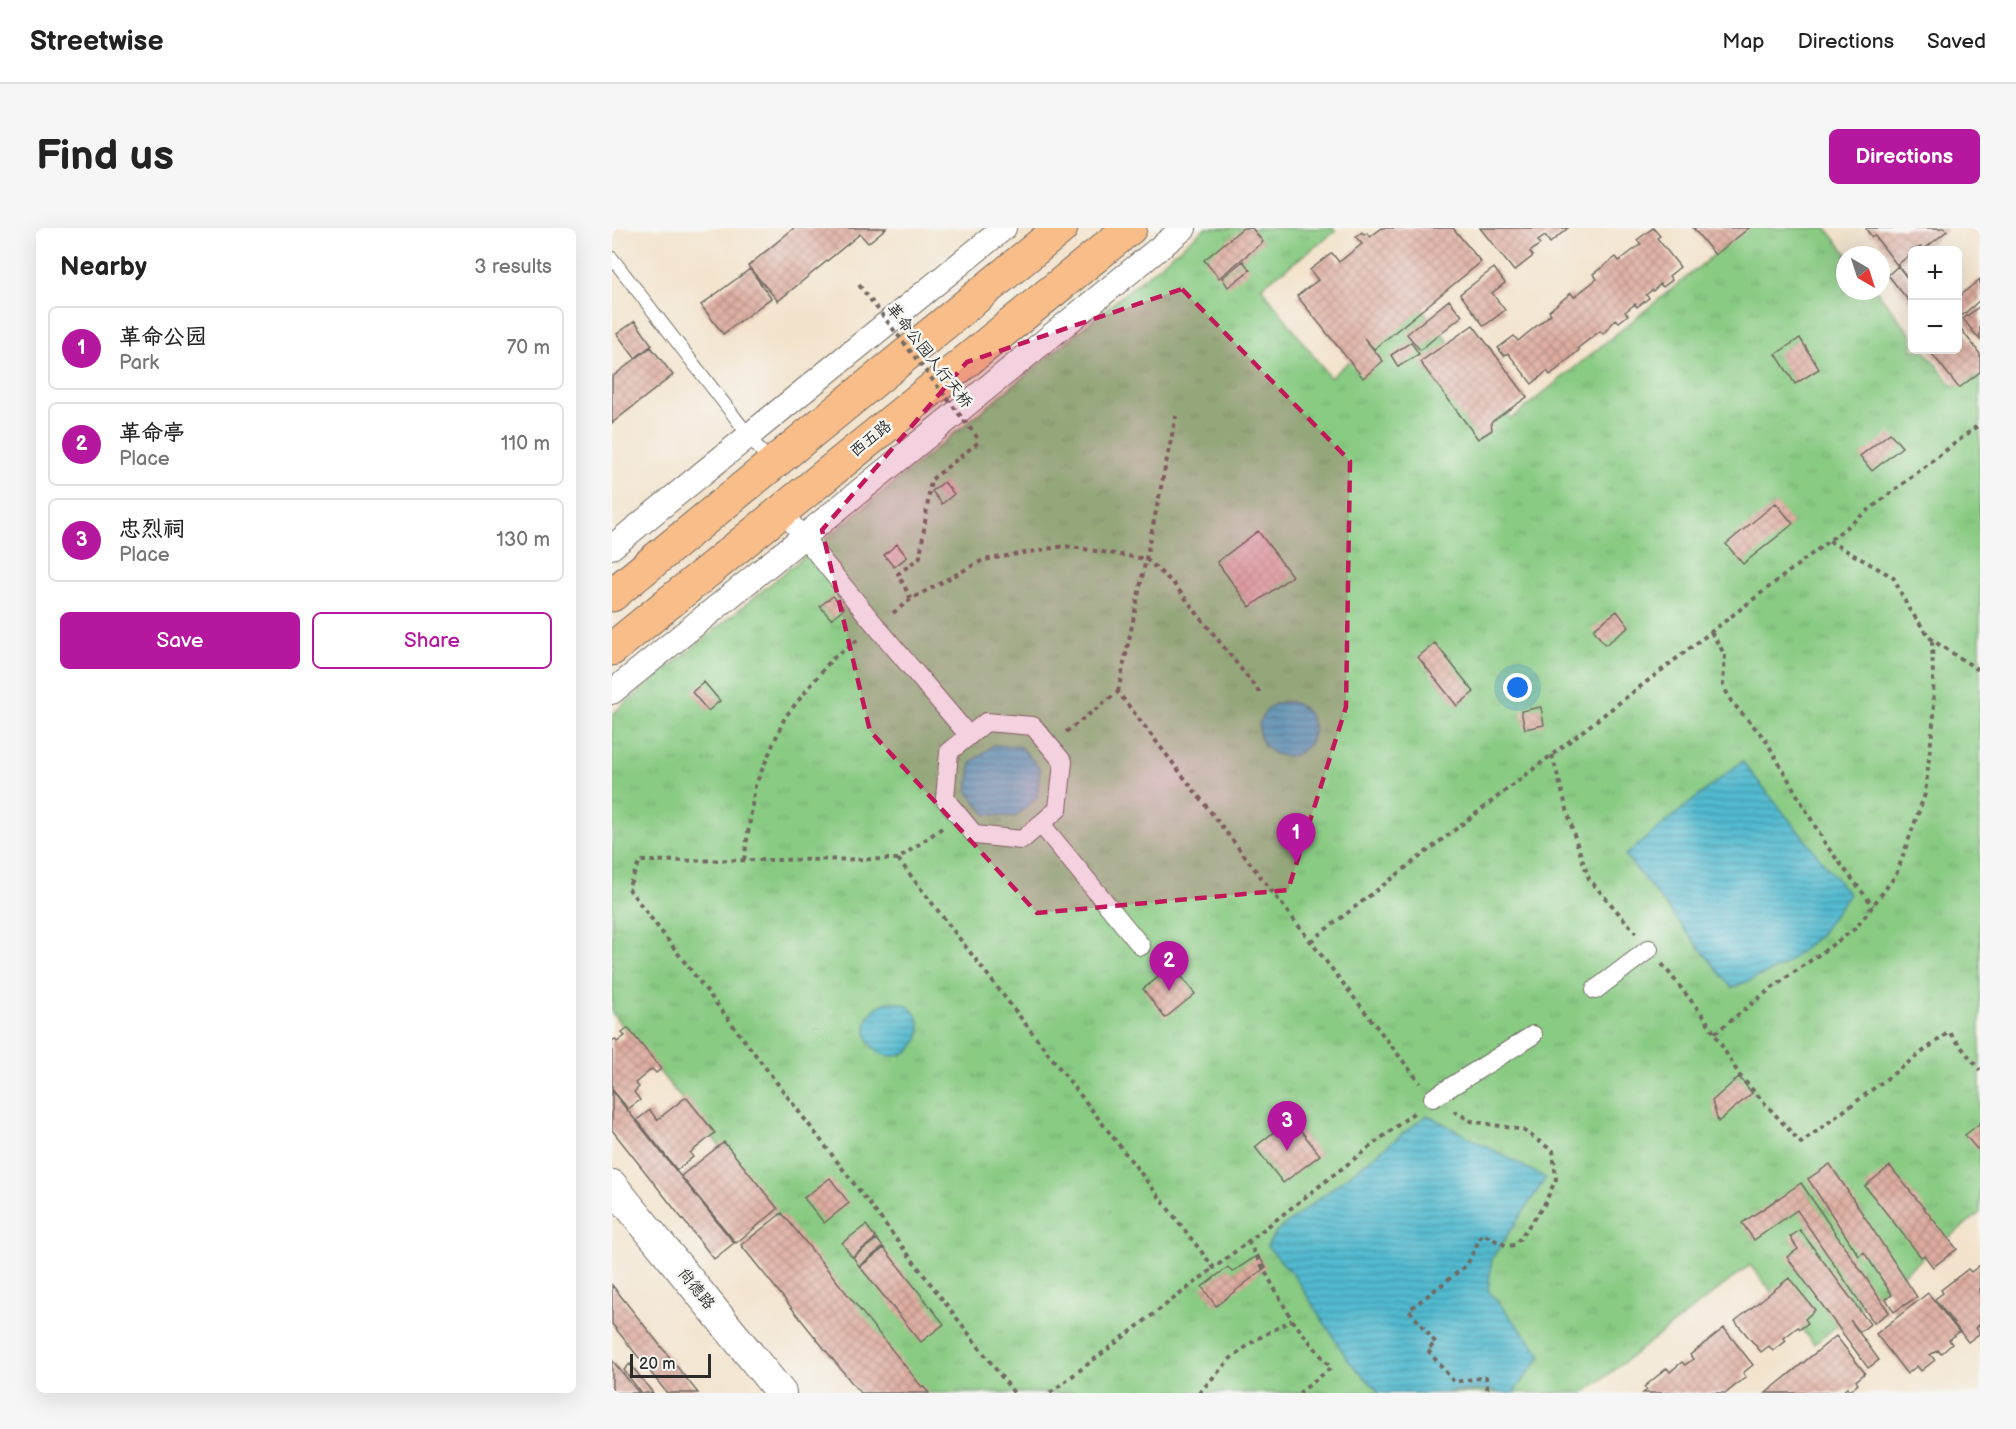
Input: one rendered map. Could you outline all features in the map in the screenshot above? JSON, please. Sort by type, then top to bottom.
[{"type":"main road","points":[[612,595],[1061,228]]},
{"type":"main road","name":"西五路","points":[[612,649],[1130,228]]},
{"type":"street","points":[[612,547],[1005,228]]},
{"type":"street","points":[[612,692],[1184,228]]},
{"type":"street","points":[[782,512],[969,736]]},
{"type":"street","points":[[986,722],[1033,726],[1063,762],[1058,809],[1022,840],[975,836],[945,799],[949,752],[969,736],[986,722]]},
{"type":"street","points":[[1041,824],[1141,946]]},
{"type":"street","points":[[1595,990],[1649,949]]},
{"type":"street","points":[[1432,1098],[1533,1035]]},
{"type":"street","name":"尚德路","points":[[612,1185],[781,1393]]},
{"type":"lane","points":[[612,258],[771,464]]},
{"type":"path","name":"革命公园人行天桥","points":[[859,285],[980,441],[931,480],[920,556],[898,574],[911,599]]},
{"type":"path","points":[[1049,746],[1118,692],[1176,416]]},
{"type":"path","points":[[1311,941],[1980,424]]},
{"type":"path","points":[[1829,541],[1893,577],[1909,609],[1932,640],[1980,671]]},
{"type":"path","points":[[744,860],[755,786],[785,717],[832,659],[911,599],[983,560],[1065,546],[1146,559],[1174,584],[1260,693]]},
{"type":"path","points":[[1711,632],[1725,655],[1723,685],[1731,701],[1765,739],[1826,845],[1873,906]]},
{"type":"path","points":[[1715,1034],[1768,991],[1856,928],[1896,875],[1925,795],[1934,715],[1932,640]]},
{"type":"path","points":[[1118,692],[1432,1098],[1472,1121],[1523,1130],[1553,1151],[1556,1179],[1544,1205],[1515,1245],[1507,1246],[1482,1233],[1467,1265],[1409,1310],[1436,1343],[1427,1349],[1454,1382],[1486,1377],[1488,1393]]},
{"type":"path","points":[[959,816],[898,859],[640,861],[628,888],[1014,1393]]},
{"type":"path","points":[[898,859],[1214,1268]]},
{"type":"path","points":[[1801,1143],[1949,1032],[1980,1070]]},
{"type":"path","points":[[1050,1393],[1432,1098]]},
{"type":"path","points":[[1248,1241],[1292,1320],[1331,1368],[1299,1393]]},
{"type":"path","points":[[1199,1393],[1230,1359],[1255,1340],[1292,1320]]},
{"type":"highlighted area","points":[[1182,289],[1350,461],[1346,707],[1288,890],[1037,913],[870,731],[822,530],[967,362]]},
{"type":"green space","points":[[1205,228],[1333,228],[1336,231],[1261,287],[1330,378],[1417,303],[1511,419],[1747,228],[1826,228],[1841,246],[1836,246],[1836,300],[1884,300],[1908,331],[1908,354],[1927,354],[1953,386],[1980,376],[1980,1213],[1814,1344],[1750,1265],[1584,1393],[920,1393],[612,1013],[612,714]]},
{"type":"water","points":[[1286,702],[1296,704],[1305,710],[1311,719],[1313,729],[1311,739],[1305,748],[1296,754],[1286,756],[1276,754],[1267,748],[1261,739],[1259,729],[1261,719],[1267,710],[1276,704]]},
{"type":"water","points":[[993,745],[1021,747],[1040,769],[1037,798],[1015,817],[986,814],[968,792],[971,763]]},
{"type":"water","points":[[1742,761],[1849,894],[1820,935],[1783,966],[1732,988],[1625,855]]},
{"type":"water","points":[[893,1002],[903,1004],[912,1010],[918,1019],[920,1029],[918,1039],[912,1048],[903,1054],[893,1056],[883,1054],[874,1048],[868,1039],[866,1029],[868,1019],[874,1010],[883,1004]]},
{"type":"water","points":[[1427,1115],[1546,1178],[1492,1258],[1488,1290],[1542,1355],[1513,1393],[1492,1390],[1449,1391],[1448,1393],[1378,1393],[1348,1360],[1295,1277],[1267,1246],[1276,1232]]},
{"type":"building","points":[[794,228],[886,228],[868,243],[860,234],[778,301],[748,266]]},
{"type":"building","points":[[1243,228],[1252,228],[1263,242],[1219,278],[1204,260]]},
{"type":"building","points":[[1382,228],[1453,228],[1481,262],[1374,349],[1364,338],[1383,361],[1363,378],[1297,296],[1318,280],[1310,270],[1332,253],[1339,262],[1362,244],[1356,237],[1362,232],[1364,235],[1367,233],[1370,237]]},
{"type":"building","points":[[1480,228],[1568,228],[1550,243],[1545,236],[1538,241],[1540,244],[1530,252],[1533,256],[1514,271]]},
{"type":"building","points":[[1653,228],[1660,236],[1657,238],[1680,267],[1669,276],[1672,280],[1663,287],[1660,284],[1646,295],[1649,298],[1637,307],[1635,304],[1625,312],[1628,315],[1619,322],[1616,319],[1603,334],[1600,331],[1550,375],[1547,371],[1532,384],[1508,353],[1504,356],[1498,348],[1514,336],[1518,341],[1551,314],[1549,311],[1571,293],[1574,297],[1597,279],[1593,274],[1616,257],[1619,261],[1641,244],[1637,240]]},
{"type":"building","points":[[1693,228],[1749,228],[1715,255]]},
{"type":"building","points":[[1944,228],[1947,231],[1928,246],[1908,246],[1908,256],[1897,265],[1890,256],[1890,246],[1882,246],[1866,229]]},
{"type":"building","points":[[1243,261],[1250,270],[1228,287],[1222,278]]},
{"type":"building","points":[[1898,266],[1908,279],[1908,300],[1890,278],[1890,273]]},
{"type":"building","points":[[1494,268],[1505,283],[1492,293],[1505,310],[1484,326],[1460,294]]},
{"type":"building","points":[[750,269],[771,298],[723,334],[701,305]]},
{"type":"building","points":[[1980,279],[1980,300],[1962,316],[1962,294]]},
{"type":"building","points":[[1449,300],[1462,316],[1420,350],[1407,334]]},
{"type":"building","points":[[1980,306],[1980,340],[1963,319]]},
{"type":"building","points":[[635,321],[652,345],[635,358],[617,334]]},
{"type":"building","points":[[1473,325],[1527,397],[1491,422],[1492,430],[1478,439],[1420,362]]},
{"type":"building","points":[[1962,330],[1980,354],[1980,372],[1959,388],[1932,354],[1962,354]]},
{"type":"building","points":[[1800,338],[1819,369],[1795,384],[1776,354]]},
{"type":"building","points":[[1411,342],[1419,354],[1398,367],[1391,355]]},
{"type":"building","points":[[651,347],[673,375],[612,423],[612,377]]},
{"type":"building","points":[[1890,433],[1902,447],[1872,471],[1860,456]]},
{"type":"building","points":[[944,482],[954,494],[942,504],[932,491]]},
{"type":"building","points":[[1776,503],[1793,524],[1743,564],[1726,544]]},
{"type":"building","points":[[1258,531],[1292,576],[1250,607],[1217,562]]},
{"type":"building","points":[[897,544],[907,557],[894,567],[884,555]]},
{"type":"building","points":[[833,596],[844,608],[831,619],[820,606]]},
{"type":"building","points":[[1617,611],[1629,627],[1605,645],[1593,629]]},
{"type":"building","points":[[1435,643],[1474,692],[1457,706],[1418,657]]},
{"type":"building","points":[[704,682],[720,701],[708,711],[692,692]]},
{"type":"building","points":[[1541,707],[1544,725],[1525,729],[1521,711]]},
{"type":"building","points":[[1173,966],[1195,994],[1165,1018],[1143,989]]},
{"type":"building","points":[[628,1028],[661,1069],[656,1073],[652,1069],[635,1083],[639,1087],[634,1092],[640,1100],[628,1109],[612,1089],[612,1041],[615,1039],[617,1042],[625,1036],[622,1033]]},
{"type":"building","points":[[1739,1077],[1752,1093],[1718,1122],[1712,1101]]},
{"type":"building","points":[[612,1091],[734,1243],[714,1259],[612,1130]]},
{"type":"building","points":[[686,1097],[715,1133],[690,1153],[693,1157],[677,1170],[637,1120],[650,1110],[657,1120]]},
{"type":"building","points":[[1291,1118],[1320,1155],[1283,1183],[1255,1147]]},
{"type":"building","points":[[1980,1123],[1980,1146],[1977,1149],[1965,1135]]},
{"type":"building","points":[[724,1142],[778,1209],[736,1243],[681,1176]]},
{"type":"building","points":[[1830,1164],[1917,1297],[1894,1312],[1886,1299],[1892,1295],[1864,1252],[1859,1256],[1808,1179]]},
{"type":"building","points":[[1890,1166],[1957,1249],[1933,1267],[1924,1255],[1921,1257],[1865,1186]]},
{"type":"building","points":[[830,1178],[849,1203],[824,1223],[804,1198]]},
{"type":"building","points":[[1801,1183],[1889,1312],[1874,1323],[1797,1210],[1754,1240],[1742,1223]]},
{"type":"building","points":[[782,1213],[929,1393],[860,1393],[741,1245]]},
{"type":"building","points":[[866,1225],[876,1238],[852,1257],[842,1243]]},
{"type":"building","points":[[1800,1230],[1870,1324],[1860,1332],[1850,1320],[1879,1360],[1868,1368],[1787,1257],[1798,1249],[1790,1237]]},
{"type":"building","points":[[877,1239],[883,1247],[859,1266],[853,1257]]},
{"type":"building","points":[[884,1248],[944,1324],[921,1342],[860,1267]]},
{"type":"building","points":[[1258,1255],[1266,1267],[1216,1306],[1202,1287],[1228,1267],[1232,1272]]},
{"type":"building","points":[[1980,1265],[1980,1324],[1976,1328],[1980,1333],[1968,1342],[1935,1299],[1943,1293],[1941,1290],[1968,1269],[1971,1272]]},
{"type":"building","points":[[1789,1278],[1815,1310],[1805,1319],[1808,1323],[1800,1329],[1798,1327],[1784,1338],[1786,1341],[1773,1351],[1769,1346],[1761,1352],[1735,1321]]},
{"type":"building","points":[[612,1285],[698,1393],[667,1393],[612,1324]]},
{"type":"building","points":[[1928,1293],[1959,1332],[1949,1340],[1952,1344],[1941,1354],[1938,1350],[1930,1355],[1935,1360],[1921,1371],[1917,1366],[1907,1374],[1876,1334]]},
{"type":"building","points":[[1724,1328],[1753,1365],[1743,1373],[1746,1377],[1726,1393],[1643,1393],[1647,1390],[1644,1387],[1667,1368],[1670,1372],[1682,1362],[1685,1365],[1693,1359],[1690,1355]]},
{"type":"building","points":[[1836,1336],[1865,1373],[1850,1391],[1847,1388],[1841,1393],[1766,1393]]},
{"type":"building","points":[[612,1360],[639,1393],[612,1393]]},
{"type":"building","points":[[630,1364],[653,1393],[641,1393],[624,1370]]},
{"type":"place","name":"革命公园","points":[[1296,863]]},
{"type":"place","name":"革命亭","points":[[1169,991]]},
{"type":"place","name":"忠烈祠","points":[[1287,1151]]}]
